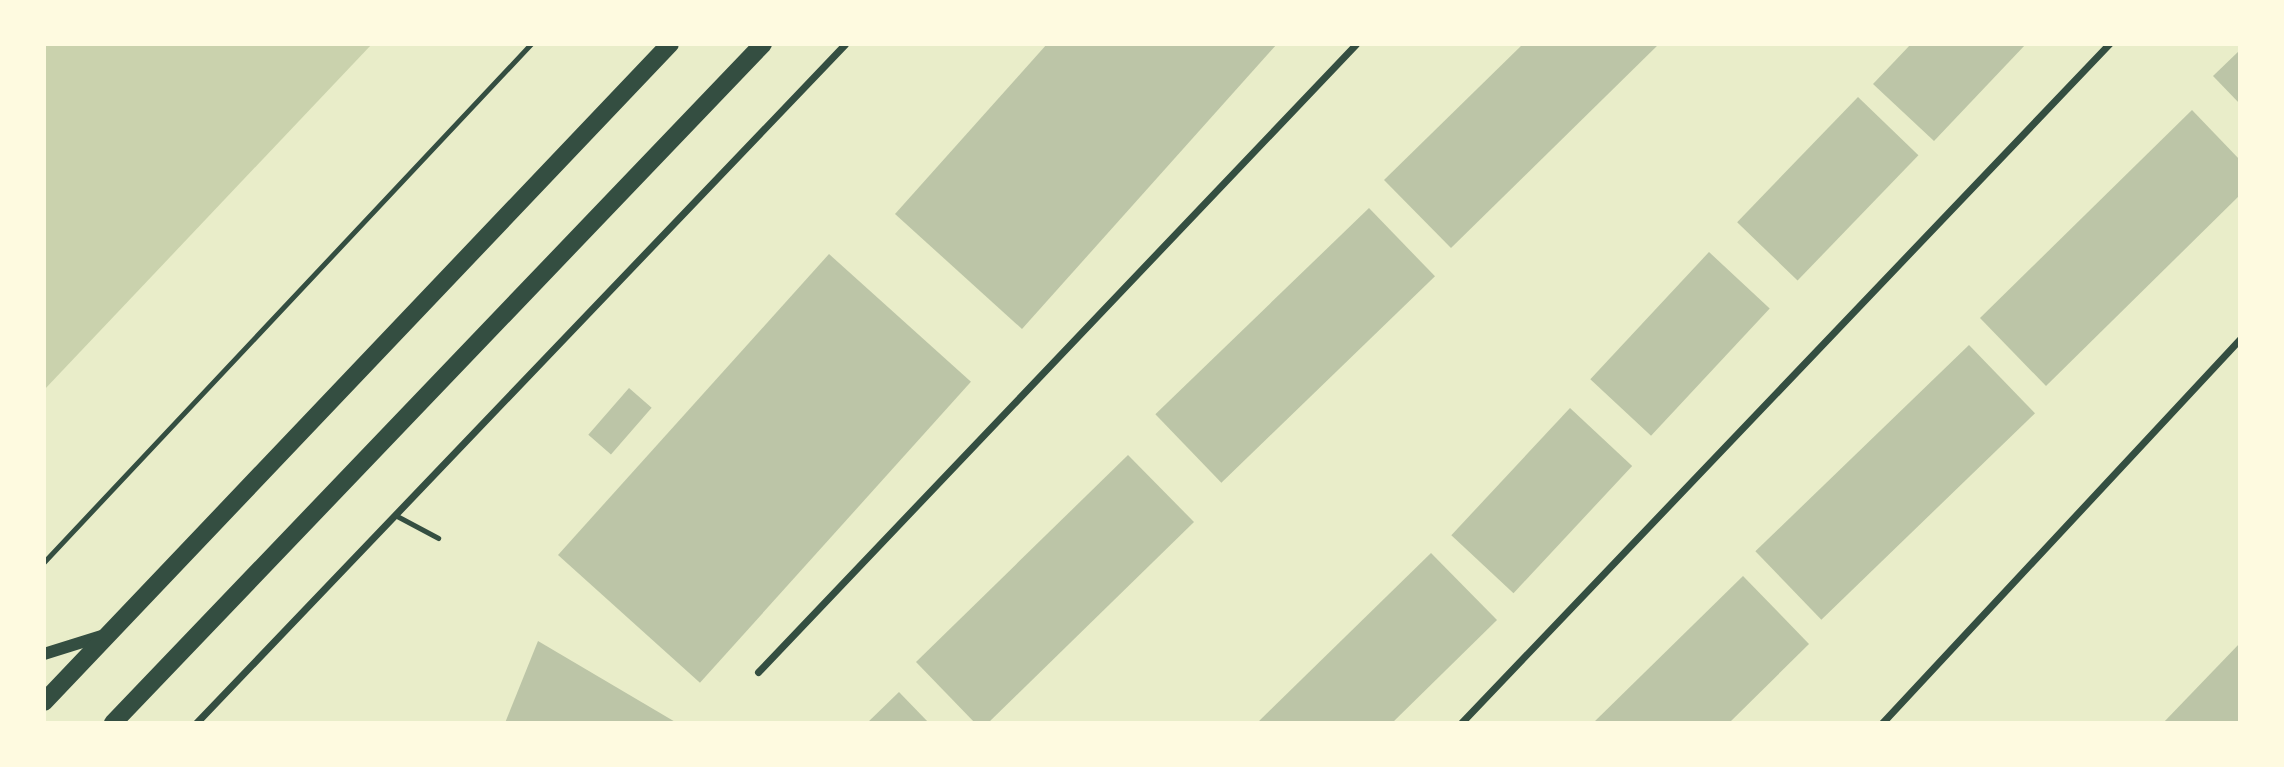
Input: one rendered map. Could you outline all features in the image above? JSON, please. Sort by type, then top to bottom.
[{"type":"main road","points":[[44,702],[670,44]]},
{"type":"main road","points":[[113,723],[763,44]]},
{"type":"street","points":[[196,723],[845,44]]},
{"type":"street","points":[[758,672],[1356,44]]},
{"type":"street","points":[[1461,723],[2109,44]]},
{"type":"street","points":[[1882,723],[2240,339]]},
{"type":"street","points":[[44,654],[108,634]]},
{"type":"lane","points":[[395,515],[438,538]]},
{"type":"path","points":[[44,562],[531,44]]},
{"type":"green space","points":[[47,44],[372,44],[44,390],[44,51]]},
{"type":"building","points":[[1047,44],[1277,44],[1022,329],[895,214]]},
{"type":"building","points":[[1523,44],[1659,44],[1451,248],[1384,180]]},
{"type":"building","points":[[1911,44],[2026,44],[1934,141],[1873,84]]},
{"type":"building","points":[[2240,50],[2240,104],[2213,76]]},
{"type":"building","points":[[1858,97],[1918,155],[1798,281],[1737,222]]},
{"type":"building","points":[[2192,110],[2240,160],[2240,195],[2046,386],[1980,318]]},
{"type":"building","points":[[1369,208],[1435,276],[1221,483],[1155,414]]},
{"type":"building","points":[[1709,252],[1770,309],[1651,436],[1590,379]]},
{"type":"building","points":[[829,254],[971,382],[700,683],[558,555]]},
{"type":"building","points":[[1969,345],[2035,413],[1821,620],[1755,551]]},
{"type":"building","points":[[629,388],[652,408],[611,454],[588,435]]},
{"type":"building","points":[[1570,408],[1632,466],[1513,593],[1451,535]]},
{"type":"building","points":[[1128,455],[1194,522],[988,723],[975,723],[916,662]]},
{"type":"building","points":[[1431,553],[1497,620],[1392,723],[1257,723]]},
{"type":"building","points":[[1743,576],[1809,644],[1729,723],[1593,723]]},
{"type":"building","points":[[538,641],[677,723],[505,723]]},
{"type":"building","points":[[2240,643],[2240,723],[2163,723]]},
{"type":"building","points":[[899,692],[929,723],[867,723]]}]
